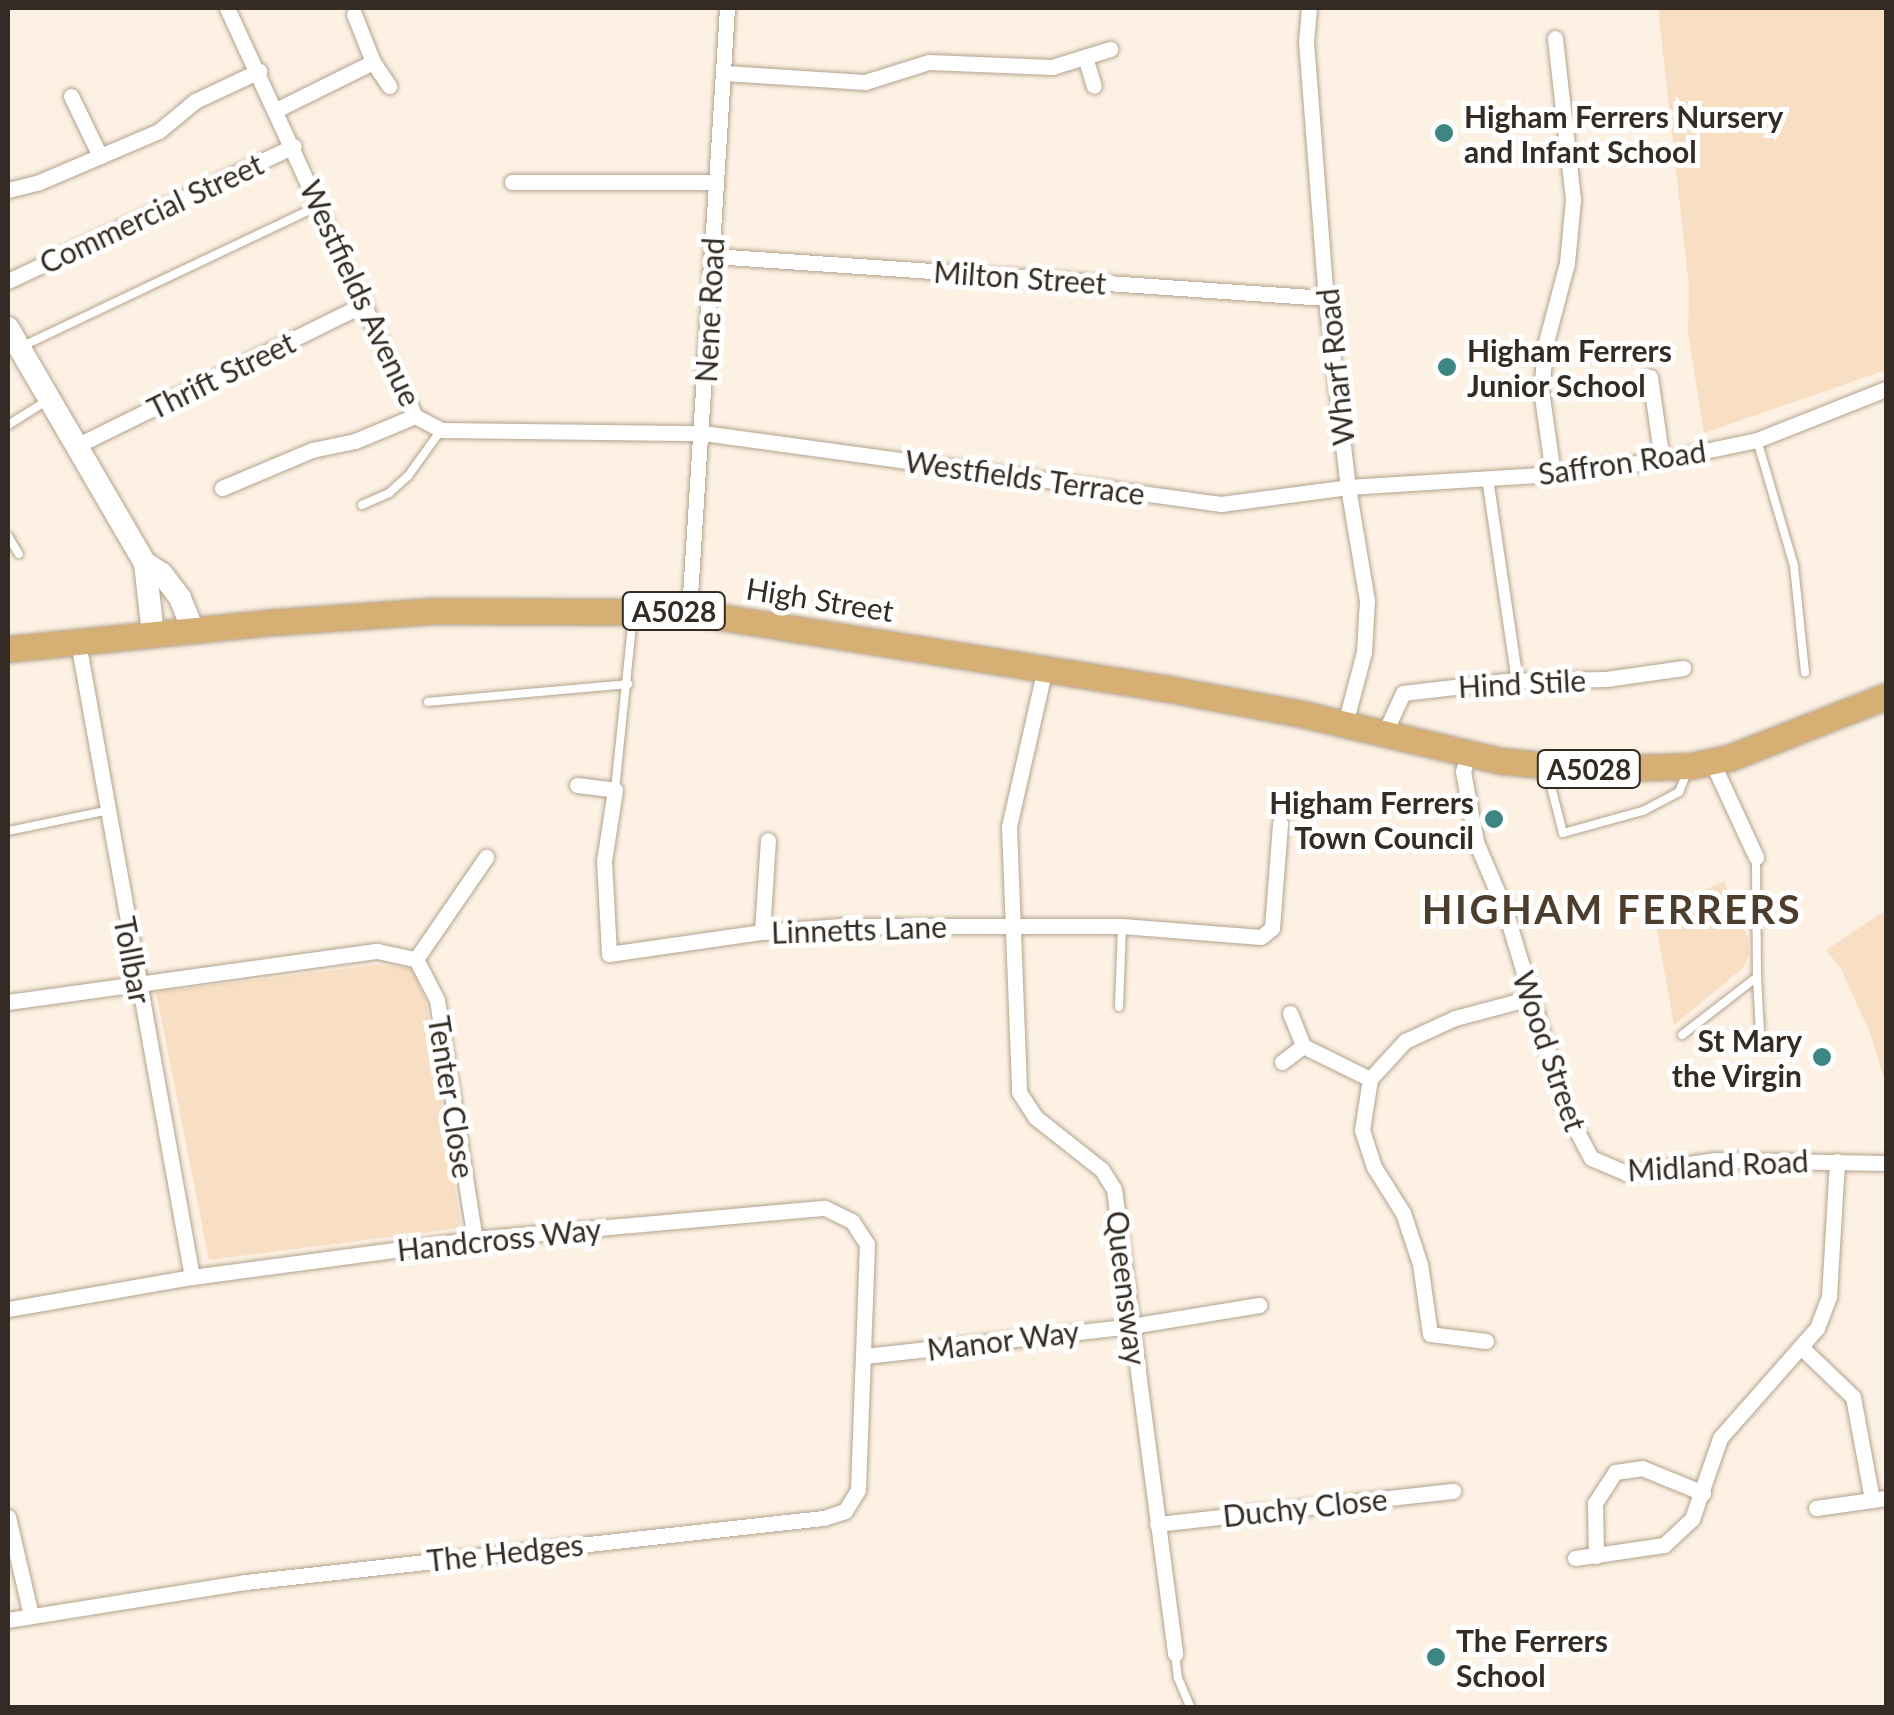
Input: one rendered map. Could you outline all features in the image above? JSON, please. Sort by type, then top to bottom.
[{"type":"main road","points":[[12,338],[145,563],[171,584],[190,614],[193,630]]},
{"type":"main road","points":[[145,563],[153,634]]},
{"type":"main road","name":"High Street","points":[[153,634],[433,611],[689,612],[1046,668],[1385,732],[1468,754]]},
{"type":"main road","name":"A5028","points":[[8,649],[153,634]]},
{"type":"main road","name":"A5028","points":[[1468,754],[1546,766],[1620,770],[1701,764],[1753,752],[1886,696]]},
{"type":"street","name":"Westfields Avenue","points":[[227,8],[278,109],[416,416],[440,430],[702,433]]},
{"type":"street","name":"Nene Road","points":[[689,612],[727,8]]},
{"type":"street","name":"Wharf Road","points":[[1309,8],[1306,41],[1326,298],[1368,626],[1345,724]]},
{"type":"street","points":[[354,14],[373,62],[389,86]]},
{"type":"street","points":[[1553,474],[1541,390],[1546,342],[1567,263],[1573,199],[1555,38]]},
{"type":"street","points":[[725,73],[865,82],[928,62],[1052,67],[1110,49]]},
{"type":"street","points":[[1085,57],[1094,86]]},
{"type":"street","points":[[278,109],[373,62]]},
{"type":"street","points":[[8,190],[160,131],[195,100],[259,71]]},
{"type":"street","points":[[72,96],[100,156]]},
{"type":"street","name":"Commercial Street","points":[[8,281],[294,146]]},
{"type":"street","points":[[512,182],[714,182]]},
{"type":"street","name":"Milton Street","points":[[713,256],[1326,298]]},
{"type":"street","name":"Thrift Street","points":[[76,446],[365,304]]},
{"type":"street","points":[[1650,377],[1662,460]]},
{"type":"street","name":"Saffron Road","points":[[1348,487],[1553,474],[1662,460],[1757,440],[1886,388]]},
{"type":"street","points":[[222,488],[312,450],[355,441],[416,416]]},
{"type":"street","name":"Westfields Terrace","points":[[702,433],[1221,504],[1348,487]]},
{"type":"street","points":[[1488,478],[1518,682]]},
{"type":"street","name":"Tollbar","points":[[78,642],[105,811],[192,1277]]},
{"type":"street","name":"Queensway","points":[[1046,668],[1009,827],[1019,1092],[1035,1117],[1110,1179],[1175,1654]]},
{"type":"street","name":"Hind Stile","points":[[1385,732],[1403,693],[1518,682],[1606,679],[1683,668]]},
{"type":"street","name":"Wood Street","points":[[1468,754],[1463,771],[1467,803],[1485,866],[1505,910],[1565,1110],[1591,1158],[1609,1169]]},
{"type":"street","points":[[1701,764],[1756,857]]},
{"type":"street","points":[[576,785],[615,790]]},
{"type":"street","name":"Linnetts Lane","points":[[615,790],[604,861],[609,954],[762,932],[1010,924],[1122,926],[1260,937],[1272,928],[1280,823]]},
{"type":"street","points":[[762,932],[768,840]]},
{"type":"street","points":[[8,1002],[377,951],[416,959],[486,856]]},
{"type":"street","name":"Tenter Close","points":[[416,959],[438,1000],[475,1239]]},
{"type":"street","points":[[1486,1341],[1430,1334],[1414,1247],[1403,1213],[1374,1168],[1362,1130],[1370,1079],[1405,1041],[1455,1018],[1530,998]]},
{"type":"street","points":[[1290,1013],[1303,1046],[1370,1079]]},
{"type":"street","points":[[1282,1062],[1303,1046]]},
{"type":"street","name":"Midland Road","points":[[1609,1169],[1645,1173],[1716,1160],[1886,1163]]},
{"type":"street","points":[[1575,1558],[1664,1545],[1692,1519],[1720,1438],[1753,1396],[1803,1350],[1830,1296],[1838,1161]]},
{"type":"street","name":"Handcross Way","points":[[8,1309],[192,1277],[475,1239],[825,1208],[852,1221],[868,1244],[865,1356]]},
{"type":"street","name":"Manor Way","points":[[865,1356],[1131,1326],[1258,1304]]},
{"type":"street","points":[[1803,1350],[1853,1397],[1879,1499],[1816,1508]]},
{"type":"street","name":"The Hedges","points":[[8,1620],[245,1582],[823,1518],[845,1511],[858,1490],[865,1356]]},
{"type":"street","points":[[1596,1556],[1595,1503],[1615,1472],[1642,1468],[1703,1493]]},
{"type":"street","name":"Duchy Close","points":[[1157,1524],[1453,1491]]},
{"type":"street","points":[[8,1517],[32,1615]]},
{"type":"lane","points":[[12,338],[320,205]]},
{"type":"lane","points":[[8,425],[48,400]]},
{"type":"lane","points":[[362,505],[389,492],[408,476],[440,430]]},
{"type":"lane","points":[[1757,440],[1794,566],[1804,672]]},
{"type":"lane","points":[[8,536],[18,554]]},
{"type":"lane","name":"Linnetts Lane","points":[[615,790],[634,610]]},
{"type":"lane","points":[[428,702],[628,684]]},
{"type":"lane","points":[[1546,766],[1564,832],[1604,825],[1667,798],[1679,792],[1701,764]]},
{"type":"lane","points":[[8,831],[105,811]]},
{"type":"lane","points":[[1756,857],[1760,1033]]},
{"type":"lane","points":[[1120,1008],[1122,926]]},
{"type":"lane","points":[[1682,1035],[1757,977]]},
{"type":"lane","name":"Queensway","points":[[1175,1654],[1178,1678],[1191,1708]]},
{"type":"shaded area","points":[[1658,8],[1886,8],[1886,370],[1704,433],[1688,333],[1689,286]]},
{"type":"shaded area","points":[[1724,881],[1748,938],[1749,955],[1743,968],[1674,1025],[1654,913]]},
{"type":"shaded area","points":[[1886,910],[1886,1085],[1870,1033],[1841,969],[1826,950]]},
{"type":"shaded area","points":[[376,965],[411,968],[426,1001],[461,1228],[209,1260],[156,992]]},
{"type":"place","name":"Higham Ferrers Nursery and Infant School","points":[[1444,133]]},
{"type":"place","name":"Higham Ferrers Junior School","points":[[1447,367]]},
{"type":"place","name":"Higham Ferrers Town Council","points":[[1494,819]]},
{"type":"place","name":"St Mary the Virgin","points":[[1822,1057]]},
{"type":"place","name":"The Ferrers School","points":[[1436,1657]]},
{"type":"district","name":"HIGHAM FERRERS","points":[[1612,909]]}]
